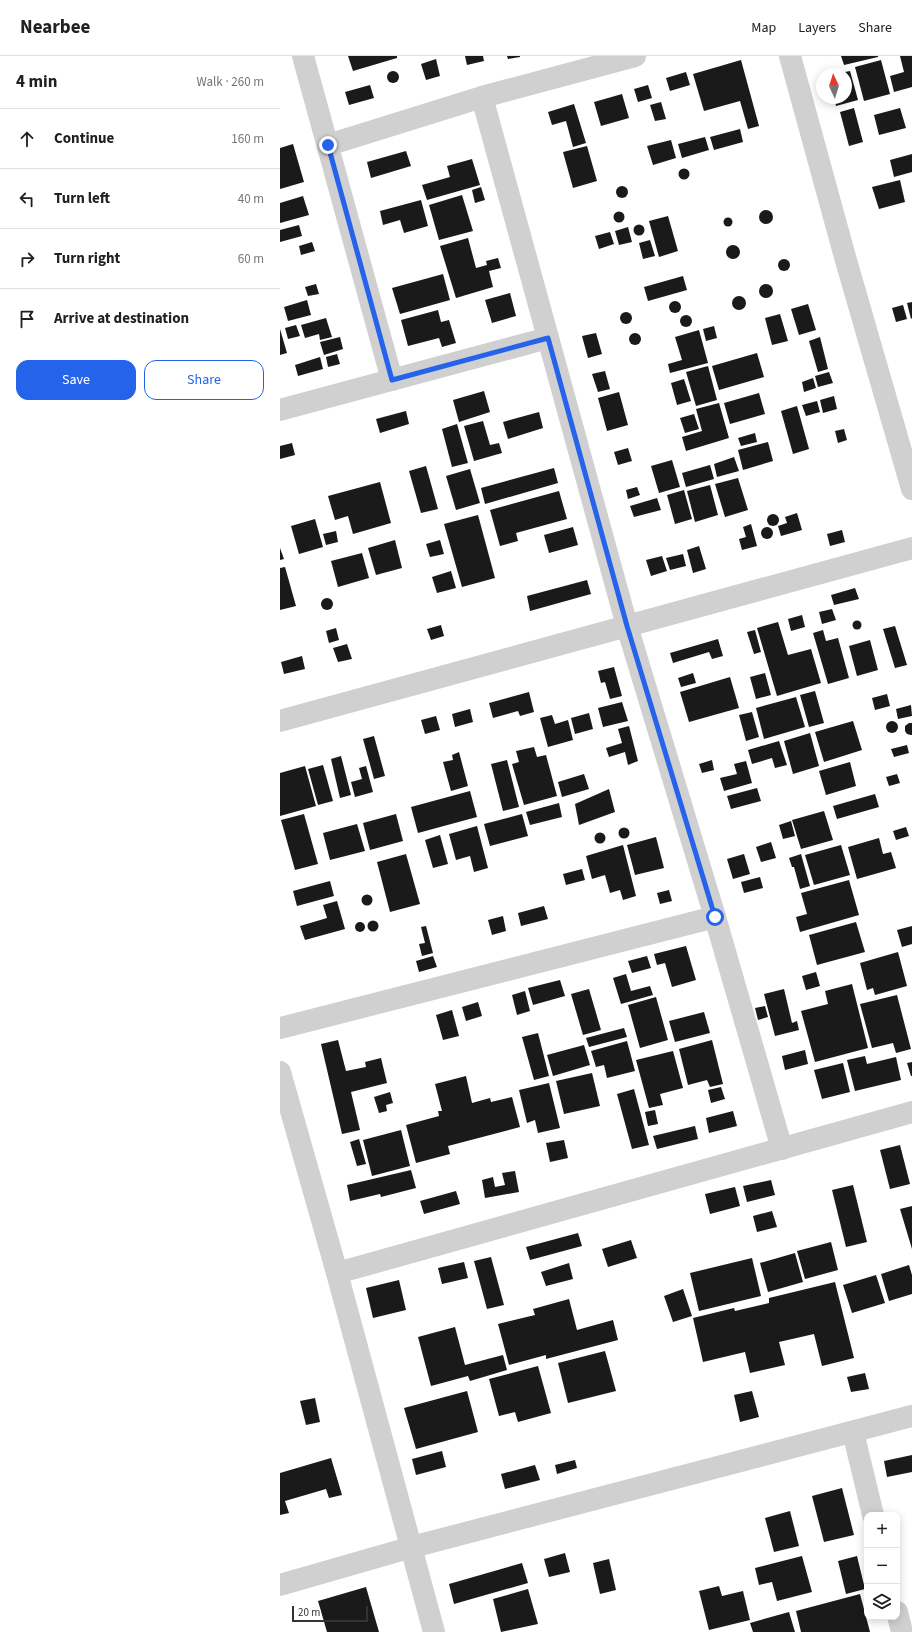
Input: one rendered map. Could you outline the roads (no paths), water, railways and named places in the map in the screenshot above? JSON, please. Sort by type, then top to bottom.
[{"type":"street","points":[[303,56],[392,380]]},
{"type":"street","points":[[328,145],[482,98],[634,56]]},
{"type":"street","points":[[790,56],[912,489]]},
{"type":"street","points":[[482,98],[627,626],[715,917],[782,1149]]},
{"type":"street","points":[[280,410],[548,338]]},
{"type":"street","points":[[280,721],[912,548]]},
{"type":"street","points":[[280,1028],[715,917]]},
{"type":"street","points":[[280,1072],[337,1273],[434,1632]]},
{"type":"street","points":[[337,1273],[912,1112]]},
{"type":"street","points":[[280,1585],[412,1547],[912,1416]]},
{"type":"street","points":[[853,1432],[872,1512]]},
{"type":"street","points":[[899,1620],[902,1632]]}]
